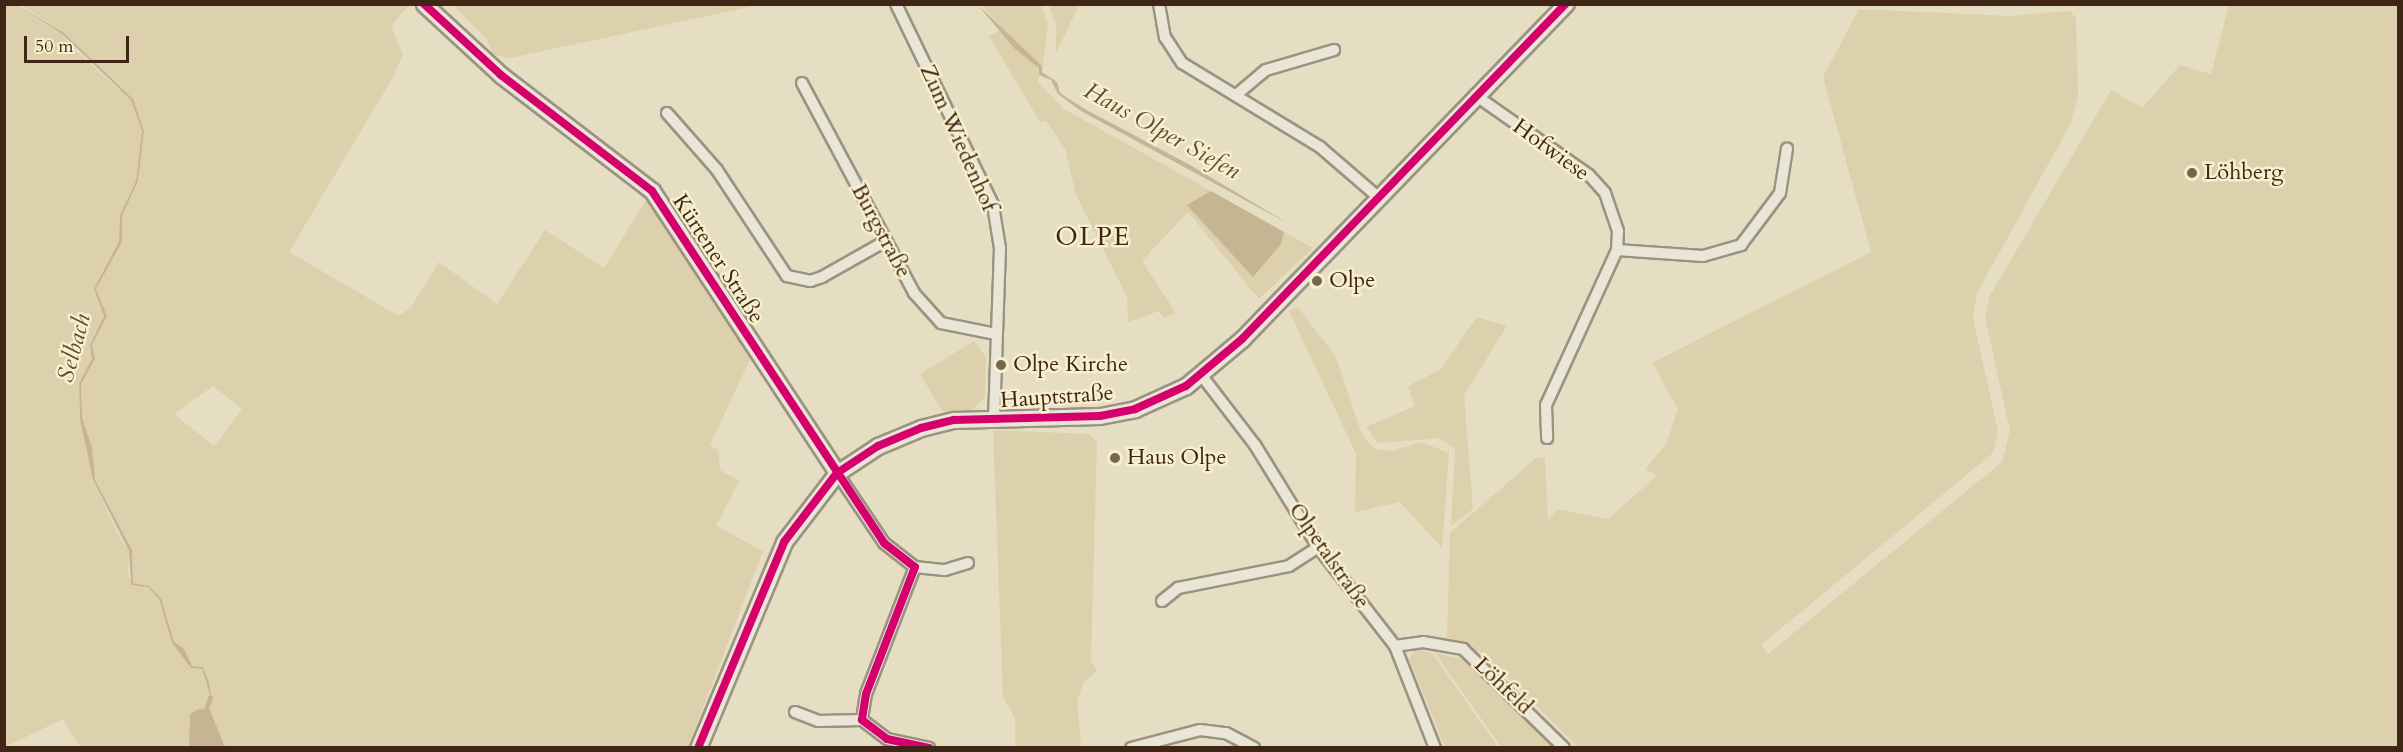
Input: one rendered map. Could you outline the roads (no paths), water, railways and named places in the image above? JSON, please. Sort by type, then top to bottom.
[{"type":"street","name":"Kürtener Straße","points":[[424,4],[501,75],[651,191],[837,473]]},
{"type":"street","name":"Zum Wiedenhof","points":[[896,4],[993,205],[1000,248],[994,420]]},
{"type":"street","points":[[1159,4],[1165,37],[1182,63],[1320,147],[1378,197]]},
{"type":"street","name":"Hauptstraße","points":[[698,747],[784,542],[837,473],[878,446],[921,428],[994,420],[1118,412],[1171,395],[1202,376],[1566,4]]},
{"type":"street","points":[[1236,95],[1266,70],[1334,50]]},
{"type":"street","name":"Burgstraße","points":[[802,83],[914,293],[941,323],[996,334]]},
{"type":"street","name":"Hofwiese","points":[[1475,95],[1589,175],[1614,212],[1617,250],[1546,405],[1547,438]]},
{"type":"street","points":[[667,113],[717,170],[787,276],[810,281],[822,277],[885,241]]},
{"type":"street","points":[[1617,250],[1703,256],[1741,245],[1780,194],[1787,149]]},
{"type":"street","name":"Olpetalstraße","points":[[1202,376],[1255,445],[1318,548],[1395,646],[1435,747]]},
{"type":"street","points":[[837,473],[884,543],[915,567],[945,570],[968,563]]},
{"type":"street","points":[[1162,601],[1178,588],[1289,566],[1318,548]]},
{"type":"street","points":[[862,720],[866,694],[915,567]]},
{"type":"street","name":"Löhfeld","points":[[1395,646],[1423,642],[1463,649],[1564,747]]},
{"type":"street","points":[[795,712],[818,721],[862,720],[887,739],[905,746],[929,747]]},
{"type":"street","points":[[1131,747],[1162,743],[1200,730],[1226,733],[1254,747]]},
{"type":"waterway","name":"Selbach","points":[[205,713],[210,698]]},
{"type":"place","name":"Löhberg","points":[[2192,173]]},
{"type":"place","name":"Olpe","points":[[1317,281]]},
{"type":"place","name":"Olpe Kirche","points":[[1001,365]]},
{"type":"place","name":"Haus Olpe","points":[[1115,458]]},
{"type":"district","name":"OLPE","points":[[1093,237]]},
{"type":"water label","name":"Haus Olper Siefen","points":[[1162,131]]}]
